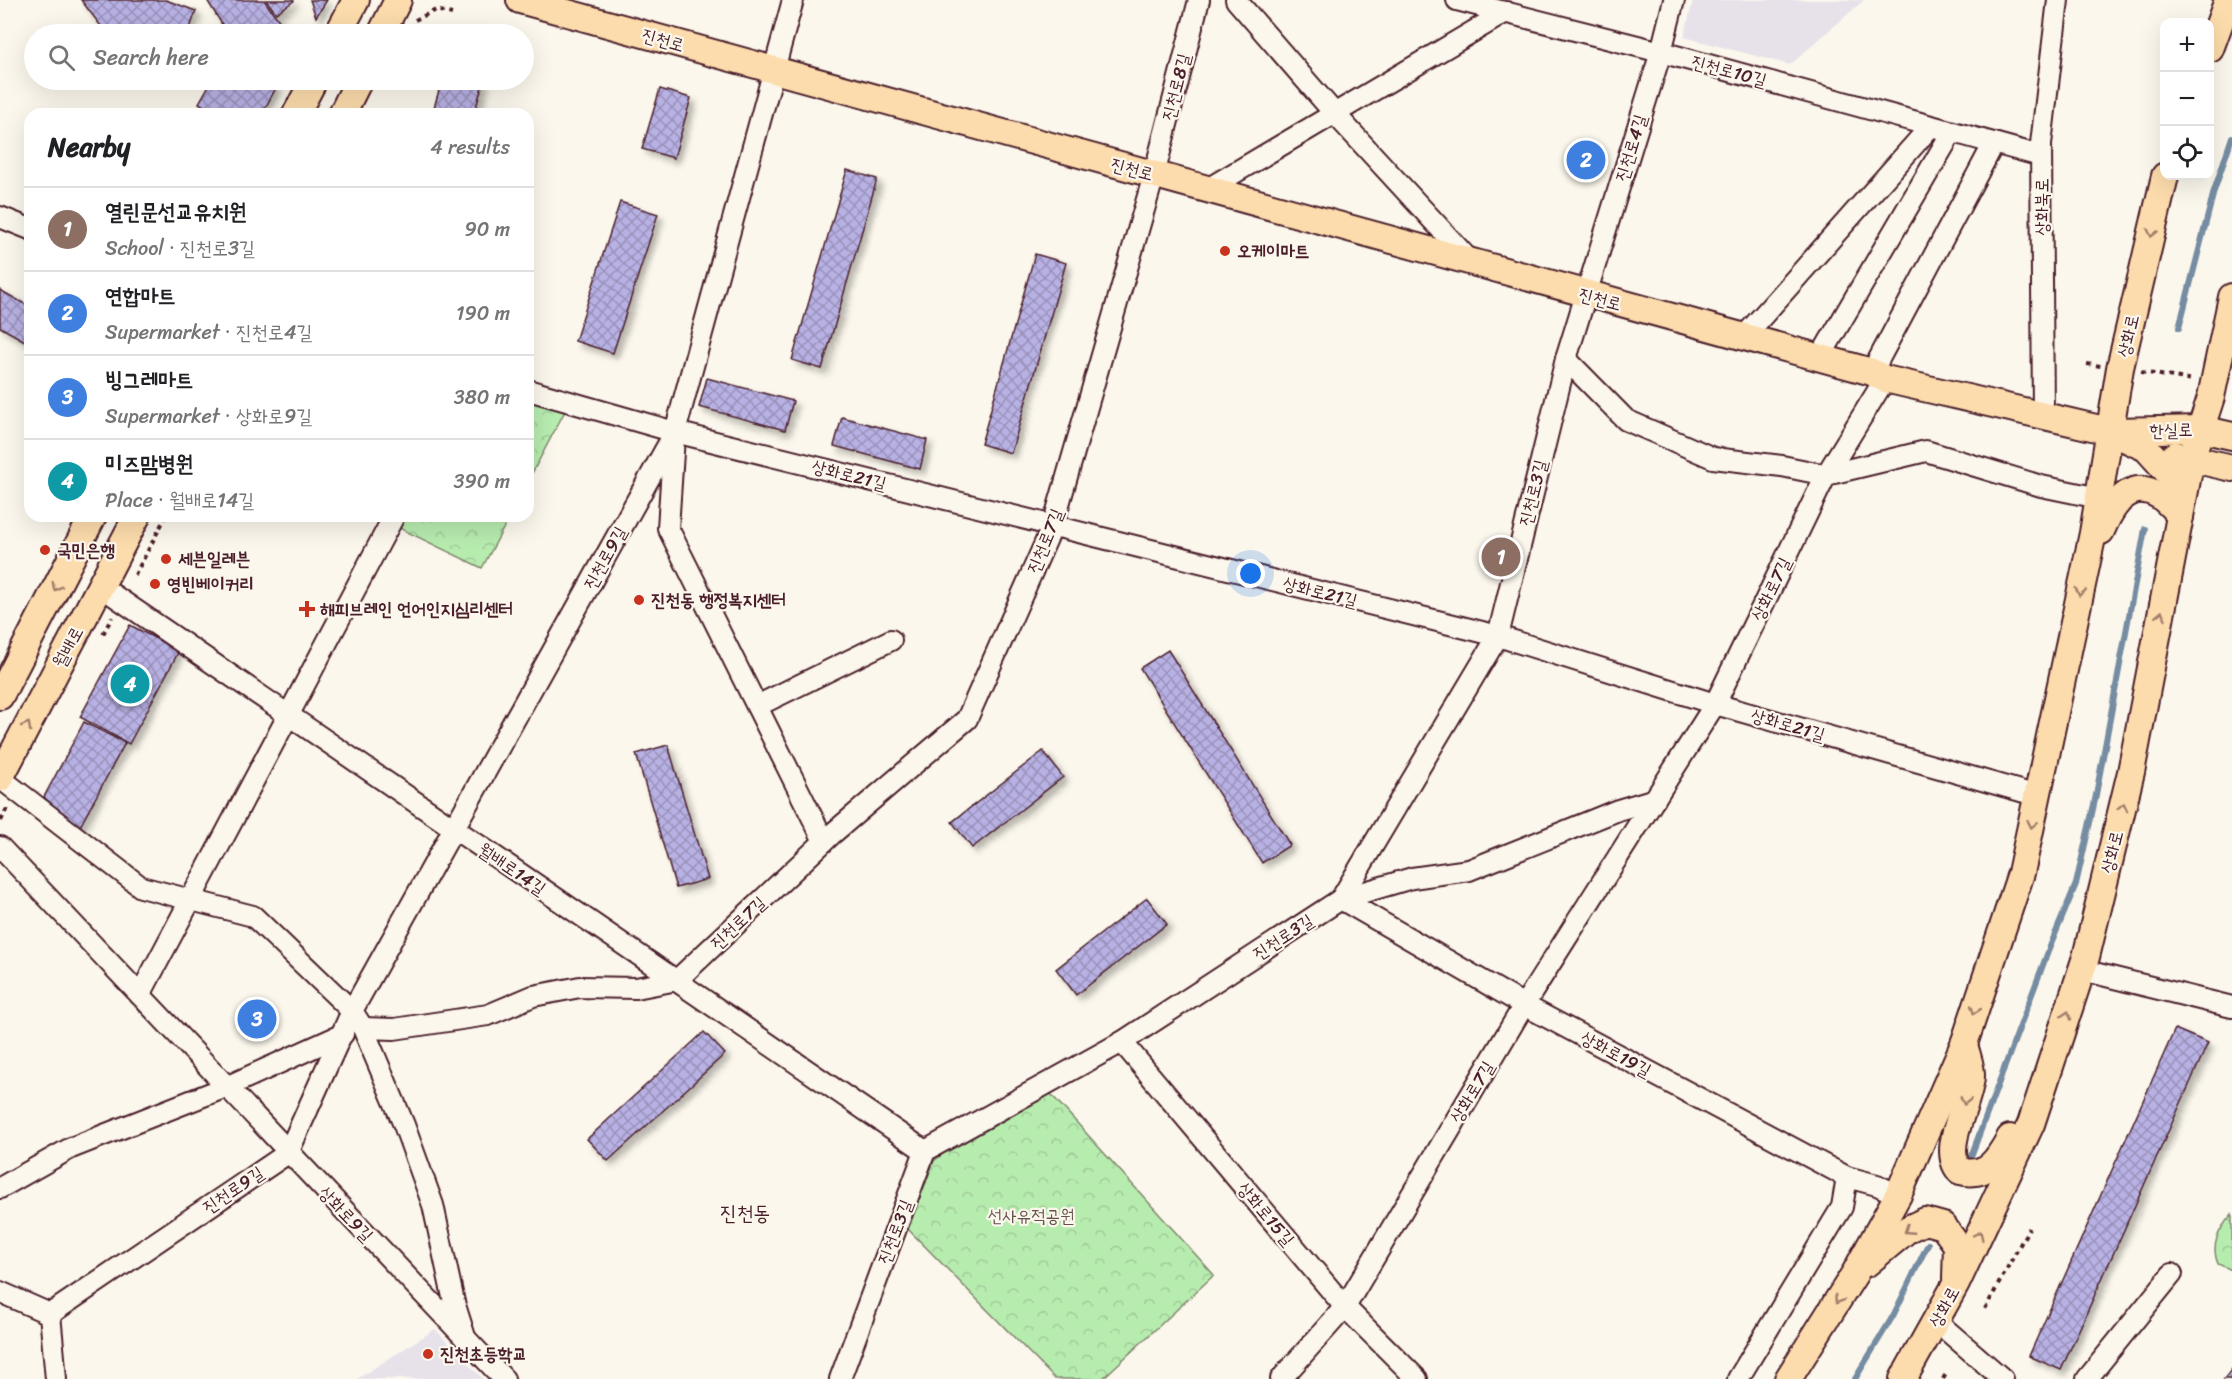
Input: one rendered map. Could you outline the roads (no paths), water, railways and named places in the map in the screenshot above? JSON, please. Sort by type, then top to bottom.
[{"type":"main road","points":[[343,24],[356,0]]},
{"type":"main road","points":[[386,24],[398,0]]},
{"type":"main road","name":"진천로","points":[[520,0],[1154,175],[1209,188],[1878,376],[2109,431]]},
{"type":"main road","points":[[2214,39],[2228,0]]},
{"type":"main road","points":[[299,108],[309,90]]},
{"type":"main road","points":[[345,108],[354,90]]},
{"type":"main road","name":"상화로","points":[[1788,1379],[1855,1273],[1898,1195],[1964,1044],[2021,873],[2086,565],[2120,368],[2164,180]]},
{"type":"main road","name":"상화로","points":[[1903,1379],[1956,1284],[2031,1124],[2082,970],[2131,772],[2191,459],[2214,383],[2232,297]]},
{"type":"main road","name":"한실로","points":[[2109,431],[2201,429],[2232,436]]},
{"type":"main road","points":[[2109,431],[2146,448],[2174,479],[2180,516]]},
{"type":"main road","name":"한실로","points":[[2146,448],[2232,468]]},
{"type":"main road","points":[[2086,565],[2114,504],[2127,492],[2145,490],[2160,495],[2180,516]]},
{"type":"main road","points":[[0,696],[90,522]]},
{"type":"main road","name":"월배로","points":[[0,778],[133,522]]},
{"type":"main road","points":[[1964,1044],[1971,1075],[1951,1150],[1953,1163],[1960,1171],[1970,1173],[1980,1173],[1993,1165],[2056,1050]]},
{"type":"main road","points":[[1855,1273],[1908,1229],[1925,1221],[1943,1226],[1957,1245],[1956,1284]]},
{"type":"street","points":[[773,71],[793,0]]},
{"type":"street","name":"진천로8길","points":[[1154,175],[1199,0]]},
{"type":"street","points":[[1236,0],[1335,114],[1473,264]]},
{"type":"street","name":"진천로10길","points":[[1457,0],[1661,52],[2041,156]]},
{"type":"street","name":"진천로4길","points":[[1586,295],[1661,52],[1674,0]]},
{"type":"street","name":"상화북로","points":[[2043,415],[2041,156],[2058,0]]},
{"type":"street","points":[[1209,188],[1506,12]]},
{"type":"street","name":"진천로9길","points":[[50,1314],[288,1153],[352,1011],[675,432],[773,71]]},
{"type":"street","points":[[1743,338],[1931,126]]},
{"type":"street","points":[[1819,359],[1952,132]]},
{"type":"street","points":[[1878,376],[1994,143]]},
{"type":"street","name":"진천로7길","points":[[678,980],[824,841],[967,719],[1053,525],[1154,175]]},
{"type":"street","points":[[0,218],[24,227]]},
{"type":"street","name":"진천로3길","points":[[840,1379],[925,1151],[1122,1042],[1341,899],[1498,636],[1566,359],[1586,295]]},
{"type":"street","points":[[1566,359],[1626,420],[1713,458],[1782,466],[1826,475],[1926,451],[2041,486],[2099,498]]},
{"type":"street","name":"상화로7길","points":[[1281,1379],[1345,1307],[1524,1005],[1715,704],[1826,475],[1878,376]]},
{"type":"street","name":"상화로21길","points":[[534,392],[675,432],[1498,636],[1715,704],[2038,796]]},
{"type":"street","points":[[675,432],[668,528],[824,841]]},
{"type":"street","points":[[141,994],[291,715],[391,522]]},
{"type":"street","name":"월배로14길","points":[[100,586],[925,1151]]},
{"type":"street","points":[[757,706],[891,640]]},
{"type":"street","name":"월배로","points":[[0,778],[141,887],[191,900]]},
{"type":"street","points":[[1341,899],[1412,878],[1469,870],[1618,810],[1655,799]]},
{"type":"street","name":"상화로9길","points":[[0,847],[504,1379]]},
{"type":"street","name":"상화로19길","points":[[1341,899],[1524,1005],[1847,1177],[1877,1185],[1898,1195]]},
{"type":"street","points":[[191,900],[253,916],[352,1011],[363,1028],[394,1029],[488,1014],[533,996],[580,987],[636,988],[678,980]]},
{"type":"street","points":[[2082,970],[2232,1007]]},
{"type":"street","name":"상화로9길","points":[[363,1028],[404,1125],[433,1205],[454,1302],[466,1340]]},
{"type":"street","points":[[0,1188],[71,1148],[226,1087],[343,1034]]},
{"type":"street","name":"상화로15길","points":[[1122,1042],[1345,1307],[1417,1379]]},
{"type":"street","points":[[1738,1379],[1842,1207],[1847,1177]]},
{"type":"street","points":[[2087,1379],[2172,1274]]},
{"type":"street","points":[[0,1292],[50,1314],[56,1379]]},
{"type":"street","points":[[1936,1321],[2003,1379]]},
{"type":"waterway","points":[[2179,328],[2214,191],[2232,137]]},
{"type":"waterway","points":[[1970,1159],[2049,949],[2076,884],[2095,800],[2145,529]]},
{"type":"waterway","points":[[1855,1379],[1893,1316],[1928,1244]]},
{"type":"place","name":"연합마트","points":[[1586,160]]},
{"type":"place","name":"오케이마트","points":[[1225,251]]},
{"type":"place","name":"국민은행","points":[[45,550]]},
{"type":"place","name":"열린문선교유치원","points":[[1501,557]]},
{"type":"place","name":"세븐일레븐","points":[[166,559]]},
{"type":"place","name":"영빈베이커리","points":[[155,584]]},
{"type":"place","name":"진천동 행정복지센터","points":[[639,600]]},
{"type":"place","name":"해피브레인 언어인지심리센터","points":[[307,609]]},
{"type":"place","name":"미즈맘병원","points":[[130,684]]},
{"type":"place","name":"빙그레마트","points":[[257,1019]]},
{"type":"place","name":"진천초등학교","points":[[428,1354]]},
{"type":"district","name":"진천동","points":[[745,1213]]},
{"type":"park label","name":"선사유적공원","points":[[1031,1216]]}]
